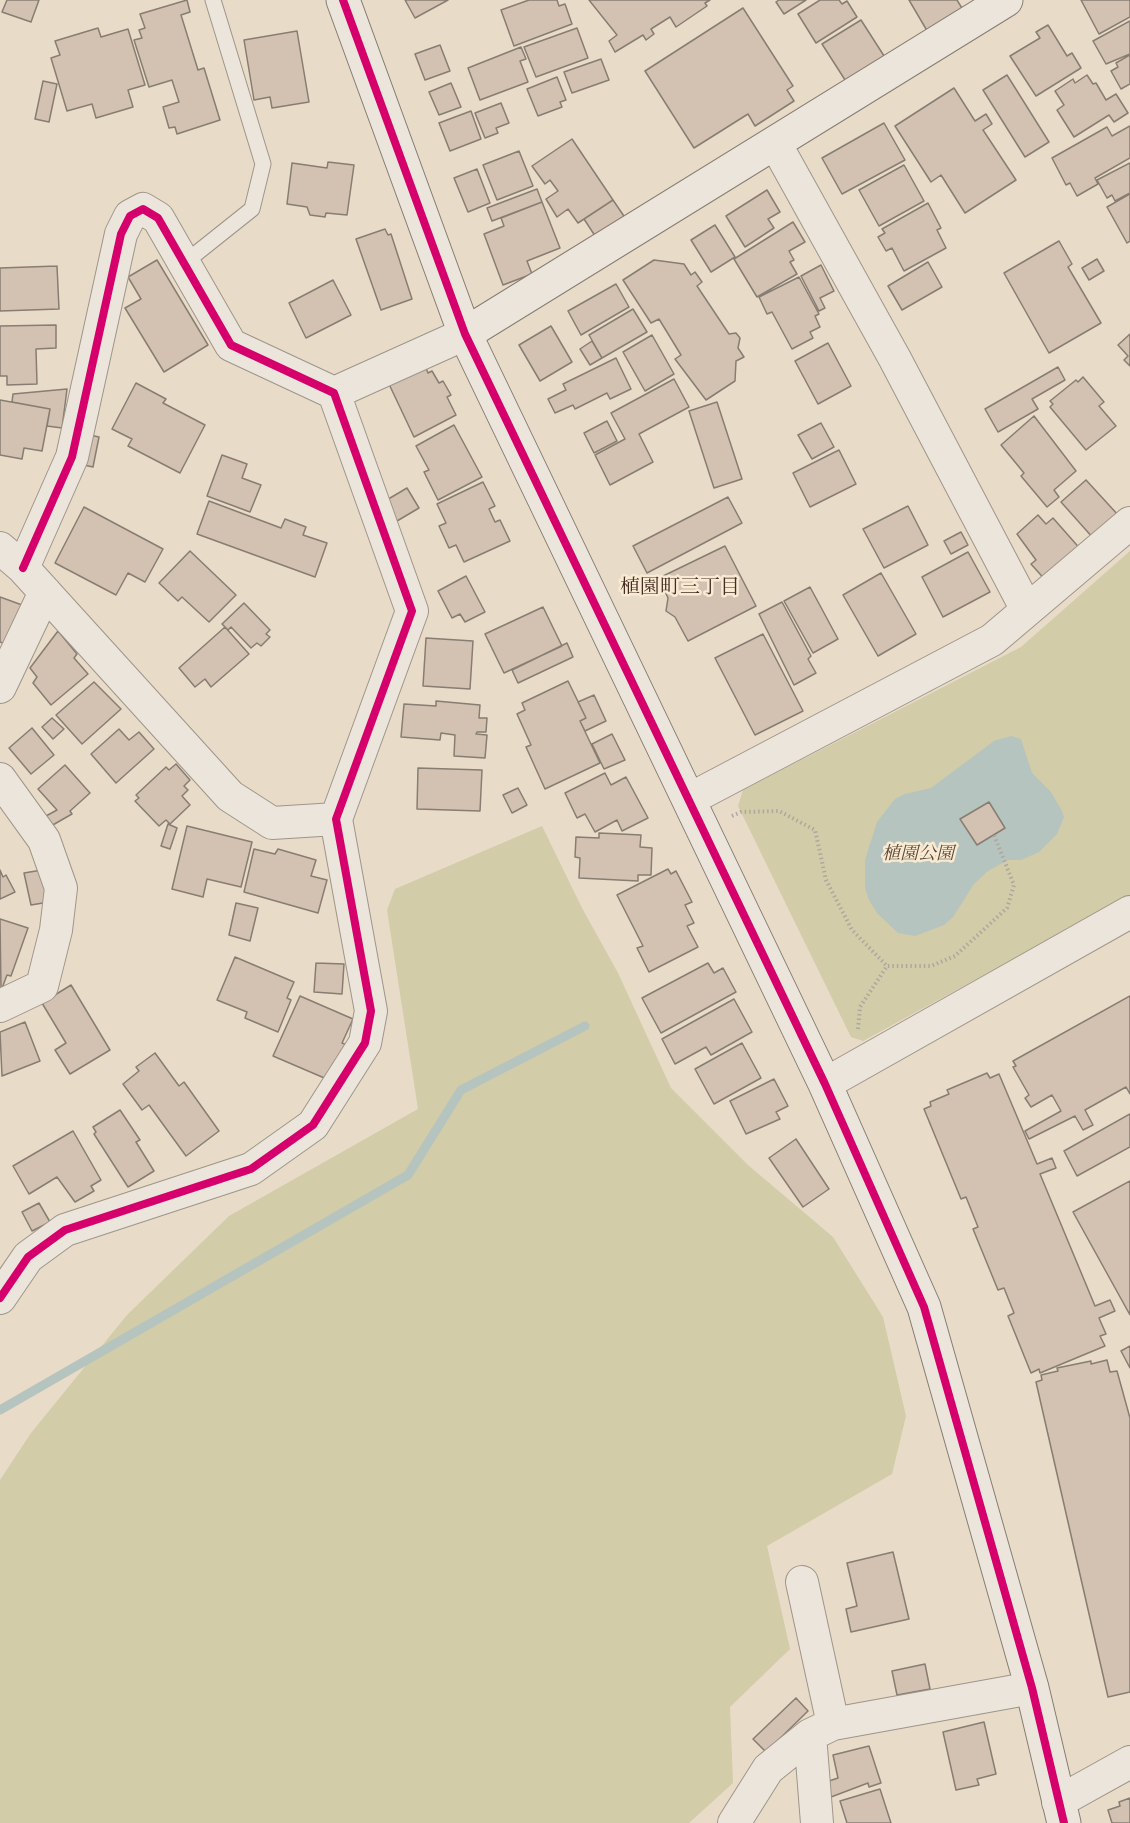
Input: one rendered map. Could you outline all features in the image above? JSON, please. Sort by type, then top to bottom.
[{"type":"street","points":[[342,0],[465,334],[825,1083],[924,1307],[1032,1688],[1061,1812],[1130,1762]]},
{"type":"street","points":[[334,393],[465,334],[1006,0]]},
{"type":"street","points":[[775,142],[895,359],[1027,610]]},
{"type":"street","points":[[0,1298],[28,1257],[65,1230],[251,1169],[313,1125],[365,1043],[371,1011],[336,819],[412,611],[334,393],[231,345],[158,218],[143,209],[130,216],[121,234],[72,457],[12,558],[230,796],[272,823],[336,819]]},
{"type":"street","points":[[690,799],[992,640],[1130,523]]},
{"type":"street","points":[[0,687],[45,592]]},
{"type":"street","points":[[0,779],[44,840],[61,888],[56,930],[42,986],[0,1006]]},
{"type":"street","points":[[825,1083],[1130,912]]},
{"type":"street","points":[[802,1582],[822,1730],[817,1823]]},
{"type":"street","points":[[734,1823],[768,1769],[822,1730],[1032,1688]]},
{"type":"lane","points":[[183,264],[252,209],[263,164],[213,0]]},
{"type":"path","points":[[732,816],[779,811],[815,830],[826,880],[846,920],[852,930],[887,966],[931,966],[955,956],[1008,908],[1014,885],[994,835]]},
{"type":"path","points":[[851,1037],[858,1031],[860,1007],[887,966]]},
{"type":"green space","name":"植園公園","points":[[1130,551],[1130,895],[863,1041],[851,1037],[738,806],[743,790],[1021,647]]},
{"type":"green space","points":[[542,826],[582,908],[618,973],[671,1088],[748,1165],[833,1237],[883,1317],[906,1416],[892,1474],[767,1546],[790,1649],[730,1707],[733,1783],[689,1823],[0,1823],[0,1480],[31,1433],[127,1315],[229,1216],[418,1109],[387,910],[395,889]]},
{"type":"shaded area","points":[[1011,736],[1021,739],[1032,773],[1051,792],[1061,809],[1064,817],[1057,834],[1039,852],[1021,860],[1008,860],[988,871],[974,884],[953,917],[944,925],[915,936],[898,933],[877,913],[865,888],[865,860],[877,822],[895,799],[905,794],[931,788],[994,741]]},
{"type":"building","points":[[7,0],[39,0],[31,22],[2,12]]},
{"type":"building","points":[[187,0],[190,12],[181,15],[198,70],[204,68],[220,120],[177,134],[175,127],[169,128],[163,107],[179,102],[172,80],[149,87],[134,40],[142,38],[139,30],[145,28],[140,14]]},
{"type":"building","points":[[405,0],[448,0],[415,18]]},
{"type":"building","points":[[529,0],[557,0],[559,6],[565,4],[572,24],[514,46],[501,10]]},
{"type":"building","points":[[589,0],[710,0],[705,3],[707,6],[676,27],[670,17],[651,29],[654,34],[646,40],[643,35],[615,52],[609,41],[617,35]]},
{"type":"building","points":[[806,0],[784,14],[776,2]]},
{"type":"building","points":[[820,0],[839,0],[842,4],[847,1],[857,17],[816,43],[798,14]]},
{"type":"building","points":[[909,0],[957,0],[965,13],[929,34]]},
{"type":"building","points":[[1081,0],[1130,0],[1130,17],[1099,34]]},
{"type":"building","points":[[743,8],[793,86],[787,90],[794,101],[755,126],[748,114],[694,148],[645,71]]},
{"type":"building","points":[[861,20],[886,59],[847,83],[822,44]]},
{"type":"building","points":[[1130,21],[1130,54],[1106,64],[1093,41]]},
{"type":"building","points":[[1048,25],[1067,56],[1072,53],[1081,68],[1036,96],[1010,56],[1040,38],[1036,32]]},
{"type":"building","points":[[98,28],[101,37],[128,29],[145,85],[128,90],[133,107],[96,118],[92,104],[67,111],[51,58],[60,55],[55,41]]},
{"type":"building","points":[[577,28],[588,58],[536,77],[524,47]]},
{"type":"building","points":[[297,31],[309,102],[272,108],[270,97],[254,100],[244,40]]},
{"type":"building","points":[[440,45],[450,71],[425,80],[415,54]]},
{"type":"building","points":[[521,47],[526,59],[520,61],[528,82],[480,100],[468,68]]},
{"type":"building","points":[[1130,55],[1130,84],[1121,89],[1111,71],[1118,67],[1116,63]]},
{"type":"building","points":[[601,59],[609,80],[572,93],[564,72]]},
{"type":"building","points":[[1007,75],[1049,142],[1025,157],[983,90]]},
{"type":"building","points":[[1087,75],[1093,84],[1096,83],[1106,100],[1116,94],[1128,113],[1114,122],[1109,115],[1074,137],[1057,110],[1064,105],[1055,91],[1073,79],[1075,83]]},
{"type":"building","points":[[557,77],[566,100],[560,102],[562,107],[538,116],[527,89]]},
{"type":"building","points":[[43,81],[57,84],[49,122],[35,119]]},
{"type":"building","points":[[451,83],[461,107],[439,115],[429,92]]},
{"type":"building","points":[[954,88],[975,121],[986,114],[992,124],[983,130],[1016,180],[965,213],[941,175],[931,182],[895,126]]},
{"type":"building","points":[[501,103],[509,123],[496,128],[498,133],[485,138],[475,113]]},
{"type":"building","points":[[471,111],[481,139],[450,151],[439,123]]},
{"type":"building","points":[[884,123],[905,160],[842,194],[822,158]]},
{"type":"building","points":[[1130,126],[1130,158],[1095,178],[1098,184],[1077,196],[1070,183],[1066,185],[1052,158],[1107,127],[1112,136]]},
{"type":"building","points":[[572,139],[613,200],[578,223],[568,209],[557,217],[546,199],[558,191],[550,180],[545,184],[532,166]]},
{"type":"building","points":[[519,151],[533,186],[497,200],[483,165]]},
{"type":"building","points":[[328,162],[354,165],[347,215],[326,213],[325,217],[310,215],[307,207],[287,204],[292,163],[327,168]]},
{"type":"building","points":[[1130,163],[1130,193],[1115,201],[1112,195],[1107,198],[1097,180]]},
{"type":"building","points":[[904,165],[924,201],[879,226],[859,190]]},
{"type":"building","points":[[477,169],[490,203],[468,212],[454,178]]},
{"type":"building","points":[[537,189],[542,202],[492,221],[487,208]]},
{"type":"building","points":[[767,190],[780,212],[768,219],[774,228],[745,247],[726,216]]},
{"type":"building","points":[[1130,194],[1130,241],[1127,243],[1107,207]]},
{"type":"building","points":[[613,200],[630,225],[601,245],[584,219]]},
{"type":"building","points":[[542,202],[560,248],[527,261],[532,274],[503,285],[484,234],[504,226],[501,218]]},
{"type":"building","points":[[928,203],[941,228],[937,230],[946,248],[904,271],[892,248],[886,251],[878,237],[885,233],[882,229]]},
{"type":"building","points":[[793,222],[805,242],[789,251],[794,260],[790,262],[797,274],[757,297],[734,259]]},
{"type":"building","points":[[715,225],[735,257],[711,272],[691,240]]},
{"type":"building","points":[[385,229],[388,235],[391,234],[412,299],[381,310],[356,239]]},
{"type":"building","points":[[1059,241],[1072,264],[1068,267],[1101,323],[1049,353],[1004,273]]},
{"type":"building","points":[[1097,259],[1104,271],[1089,280],[1082,268]]},
{"type":"building","points":[[157,260],[208,345],[164,372],[125,308],[141,299],[128,277]]},
{"type":"building","points":[[654,260],[684,264],[691,275],[695,272],[702,282],[697,286],[729,334],[736,333],[740,338],[738,348],[744,357],[736,361],[735,381],[706,400],[675,359],[681,355],[659,319],[651,323],[623,280]]},
{"type":"building","points":[[928,262],[942,287],[902,310],[888,286]]},
{"type":"building","points":[[821,265],[834,291],[820,298],[825,308],[819,311],[801,276]]},
{"type":"building","points":[[57,266],[59,309],[0,311],[0,268]]},
{"type":"building","points":[[799,277],[819,314],[815,316],[820,327],[810,332],[813,338],[792,349],[772,312],[767,314],[759,297]]},
{"type":"building","points":[[333,280],[351,315],[306,338],[289,303]]},
{"type":"building","points":[[616,284],[629,307],[581,335],[568,311]]},
{"type":"building","points":[[633,309],[647,332],[602,358],[589,335]]},
{"type":"building","points":[[56,325],[56,348],[36,349],[37,384],[7,385],[7,376],[0,376],[0,326]]},
{"type":"building","points":[[551,326],[572,362],[540,381],[519,345]]},
{"type":"building","points":[[1130,334],[1130,366],[1124,360],[1128,356],[1118,345]]},
{"type":"building","points":[[652,335],[674,374],[645,391],[623,352]]},
{"type":"building","points":[[592,341],[602,358],[590,365],[580,349]]},
{"type":"building","points":[[828,343],[851,386],[818,404],[795,361]]},
{"type":"building","points":[[616,358],[631,389],[610,399],[607,393],[575,409],[573,405],[555,413],[548,399],[566,390],[563,384]]},
{"type":"building","points":[[424,363],[428,373],[432,371],[439,383],[443,381],[451,395],[447,397],[456,415],[414,437],[388,382]]},
{"type":"building","points":[[1058,367],[1065,380],[1032,399],[1038,409],[998,432],[985,409]]},
{"type":"building","points":[[1083,377],[1104,402],[1099,406],[1116,426],[1086,450],[1050,407],[1053,404],[1050,401]]},
{"type":"building","points":[[674,379],[689,407],[639,434],[653,462],[610,485],[595,455],[625,439],[611,413]]},
{"type":"building","points":[[136,383],[166,399],[163,403],[205,425],[180,473],[128,446],[132,439],[112,429]]},
{"type":"building","points":[[67,389],[62,428],[47,426],[50,409],[12,402],[13,394]]},
{"type":"building","points":[[0,400],[50,409],[42,451],[24,448],[22,459],[0,455]]},
{"type":"building","points":[[717,402],[742,479],[714,488],[689,411]]},
{"type":"building","points":[[1034,416],[1076,471],[1054,490],[1059,497],[1047,507],[1021,476],[1024,473],[1001,445]]},
{"type":"building","points":[[607,421],[617,441],[594,453],[584,433]]},
{"type":"building","points":[[821,423],[834,447],[812,459],[798,435]]},
{"type":"building","points":[[454,425],[482,477],[438,500],[424,472],[429,470],[416,446]]},
{"type":"building","points":[[85,434],[99,437],[93,467],[79,464]]},
{"type":"building","points":[[839,450],[856,484],[810,507],[793,473]]},
{"type":"building","points":[[222,455],[247,464],[242,478],[261,485],[250,512],[207,496]]},
{"type":"building","points":[[1086,480],[1119,516],[1094,539],[1061,502]]},
{"type":"building","points":[[483,482],[495,506],[489,509],[495,522],[500,520],[510,541],[464,562],[456,545],[449,548],[439,526],[446,523],[437,504]]},
{"type":"building","points":[[407,488],[419,508],[397,521],[385,501]]},
{"type":"building","points":[[728,497],[742,523],[647,573],[633,546]]},
{"type":"building","points":[[209,501],[281,528],[285,519],[306,527],[303,535],[327,543],[315,577],[197,534]]},
{"type":"building","points":[[908,506],[928,545],[884,568],[863,529]]},
{"type":"building","points":[[84,507],[163,549],[145,582],[128,573],[116,595],[55,563]]},
{"type":"building","points":[[1038,515],[1046,524],[1053,518],[1083,552],[1048,583],[1031,564],[1036,560],[1017,534]]},
{"type":"building","points":[[961,532],[968,545],[951,554],[944,541]]},
{"type":"building","points":[[725,546],[756,606],[688,641],[675,617],[666,611],[668,598],[659,578]]},
{"type":"building","points":[[190,551],[236,595],[209,622],[182,597],[178,601],[159,583]]},
{"type":"building","points":[[968,552],[990,592],[943,617],[922,577]]},
{"type":"building","points":[[881,573],[916,634],[878,656],[843,595]]},
{"type":"building","points":[[466,576],[485,612],[465,622],[460,614],[452,618],[438,591]]},
{"type":"building","points":[[810,587],[838,639],[813,653],[784,601]]},
{"type":"building","points":[[0,597],[22,605],[8,645],[0,642]]},
{"type":"building","points":[[782,602],[811,656],[808,659],[816,673],[794,685],[759,614]]},
{"type":"building","points":[[244,603],[270,630],[266,634],[270,637],[261,646],[257,643],[251,648],[231,627],[228,630],[222,624]]},
{"type":"building","points":[[543,607],[562,646],[504,673],[485,634]]},
{"type":"building","points":[[225,627],[249,654],[211,687],[205,679],[195,687],[179,668]]},
{"type":"building","points":[[58,631],[77,654],[74,658],[88,674],[51,705],[33,683],[37,677],[30,668]]},
{"type":"building","points":[[763,634],[803,711],[755,735],[715,658]]},
{"type":"building","points":[[426,638],[473,641],[470,689],[423,686]]},
{"type":"building","points":[[567,643],[573,657],[518,683],[512,670]]},
{"type":"building","points":[[568,681],[586,718],[580,721],[600,763],[545,789],[526,747],[531,745],[517,714],[525,710],[522,703]]},
{"type":"building","points":[[94,682],[121,709],[82,744],[56,715]]},
{"type":"building","points":[[594,695],[606,721],[585,731],[580,721],[586,718],[578,702]]},
{"type":"building","points":[[436,701],[480,705],[479,718],[487,718],[486,732],[476,734],[487,735],[485,758],[454,756],[455,735],[441,733],[440,740],[401,737],[404,704],[436,706]]},
{"type":"building","points":[[52,718],[64,729],[53,739],[42,727]]},
{"type":"building","points":[[32,728],[54,755],[31,774],[9,748]]},
{"type":"building","points":[[119,729],[129,740],[139,732],[154,749],[116,783],[91,754]]},
{"type":"building","points":[[612,734],[625,760],[604,769],[592,744]]},
{"type":"building","points":[[176,764],[190,780],[184,786],[188,790],[182,796],[190,805],[170,824],[166,820],[159,826],[135,801],[139,798],[136,795],[166,767],[169,770]]},
{"type":"building","points":[[65,765],[90,793],[70,811],[72,814],[51,826],[46,816],[57,810],[38,789]]},
{"type":"building","points":[[418,768],[482,770],[480,811],[417,809]]},
{"type":"building","points":[[605,773],[611,785],[626,777],[648,818],[622,831],[617,820],[595,832],[585,814],[577,818],[565,793]]},
{"type":"building","points":[[518,788],[527,805],[512,813],[503,795]]},
{"type":"building","points":[[989,802],[1005,828],[977,845],[960,819]]},
{"type":"building","points":[[168,824],[177,828],[170,849],[161,846]]},
{"type":"building","points":[[187,826],[252,842],[241,887],[207,879],[203,897],[172,889]]},
{"type":"building","points":[[599,833],[641,835],[640,847],[652,848],[651,875],[638,875],[638,881],[579,878],[580,858],[575,857],[576,837],[599,838]]},
{"type":"building","points":[[254,849],[275,854],[278,849],[316,860],[311,876],[327,880],[318,913],[244,892]]},
{"type":"building","points":[[668,869],[671,874],[676,871],[692,902],[685,905],[694,923],[687,926],[698,947],[649,972],[637,948],[643,946],[617,895]]},
{"type":"building","points":[[0,870],[3,877],[6,875],[15,892],[0,899]]},
{"type":"building","points":[[42,870],[49,902],[31,905],[24,873]]},
{"type":"building","points":[[236,903],[258,908],[250,941],[229,935]]},
{"type":"building","points":[[0,919],[28,928],[11,976],[7,975],[1,991]]},
{"type":"building","points":[[235,957],[294,982],[287,998],[291,1000],[278,1032],[245,1018],[247,1012],[217,1000]]},
{"type":"building","points":[[316,963],[344,964],[342,994],[314,992]]},
{"type":"building","points":[[708,963],[714,973],[723,968],[736,992],[661,1033],[642,998]]},
{"type":"building","points":[[71,985],[110,1050],[70,1074],[55,1050],[66,1043],[42,1003]]},
{"type":"building","points":[[300,996],[353,1019],[342,1043],[352,1047],[336,1083],[273,1056]]},
{"type":"building","points":[[1130,996],[1130,1094],[1126,1087],[1085,1110],[1093,1125],[1083,1130],[1075,1116],[1029,1139],[1025,1131],[1061,1111],[1052,1095],[1031,1107],[1025,1098],[1029,1095],[1013,1067],[1016,1066],[1013,1061]]},
{"type":"building","points":[[734,999],[752,1032],[711,1055],[706,1047],[675,1064],[662,1039]]},
{"type":"building","points":[[25,1022],[40,1061],[2,1076],[0,1032]]},
{"type":"building","points":[[742,1043],[761,1078],[714,1104],[695,1069]]},
{"type":"building","points":[[155,1053],[179,1086],[184,1082],[219,1131],[186,1156],[149,1105],[142,1110],[123,1084],[139,1071],[136,1067]]},
{"type":"building","points":[[987,1073],[990,1078],[999,1074],[1037,1164],[1052,1158],[1056,1168],[1040,1174],[1095,1306],[1110,1300],[1115,1311],[1099,1318],[1106,1334],[1100,1336],[1105,1346],[1040,1373],[1039,1369],[1031,1373],[1008,1316],[1014,1313],[1004,1288],[998,1290],[973,1229],[978,1227],[966,1197],[961,1199],[924,1109],[931,1106],[930,1102],[949,1094],[947,1090]]},
{"type":"building","points":[[774,1079],[788,1106],[776,1112],[780,1119],[746,1134],[730,1101]]},
{"type":"building","points":[[120,1110],[140,1140],[136,1142],[154,1171],[128,1187],[94,1134],[96,1132],[93,1127]]},
{"type":"building","points":[[1130,1114],[1130,1147],[1077,1176],[1064,1151]]},
{"type":"building","points":[[73,1131],[101,1180],[91,1186],[94,1191],[75,1202],[57,1177],[29,1194],[13,1166]]},
{"type":"building","points":[[796,1139],[829,1189],[803,1207],[769,1158]]},
{"type":"building","points":[[1130,1181],[1130,1315],[1073,1212]]},
{"type":"building","points":[[39,1203],[50,1222],[32,1231],[22,1212]]},
{"type":"building","points":[[1130,1346],[1130,1368],[1121,1351]]},
{"type":"building","points":[[1107,1360],[1110,1372],[1117,1371],[1130,1418],[1130,1692],[1108,1697],[1036,1382],[1042,1380],[1041,1375],[1058,1371],[1057,1368]]},
{"type":"building","points":[[893,1552],[909,1619],[851,1632],[846,1609],[857,1606],[847,1563]]},
{"type":"building","points":[[925,1664],[930,1689],[897,1695],[892,1671]]},
{"type":"building","points":[[796,1698],[808,1711],[766,1752],[753,1739]]},
{"type":"building","points":[[984,1722],[996,1774],[977,1779],[979,1785],[956,1790],[943,1732]]},
{"type":"building","points":[[869,1746],[881,1783],[869,1787],[868,1783],[831,1797],[826,1782],[838,1778],[833,1755]]},
{"type":"building","points":[[880,1789],[891,1823],[847,1823],[840,1801]]},
{"type":"building","points":[[1130,1798],[1130,1823],[1112,1823],[1108,1810],[1120,1806],[1119,1802]]},
{"type":"waterway","points":[[0,1410],[408,1175],[461,1090],[585,1026]]},
{"type":"cycle path","points":[[343,0],[465,334],[825,1084],[924,1307],[1032,1688],[1064,1823]]},
{"type":"cycle path","points":[[0,1298],[28,1257],[65,1230],[251,1169],[313,1125],[365,1043],[371,1011],[336,819],[412,611],[334,393],[231,345],[158,218],[143,209],[130,216],[121,234],[72,457],[23,568]]},
{"type":"district","name":"植園町三丁目","points":[[680,588]]}]
